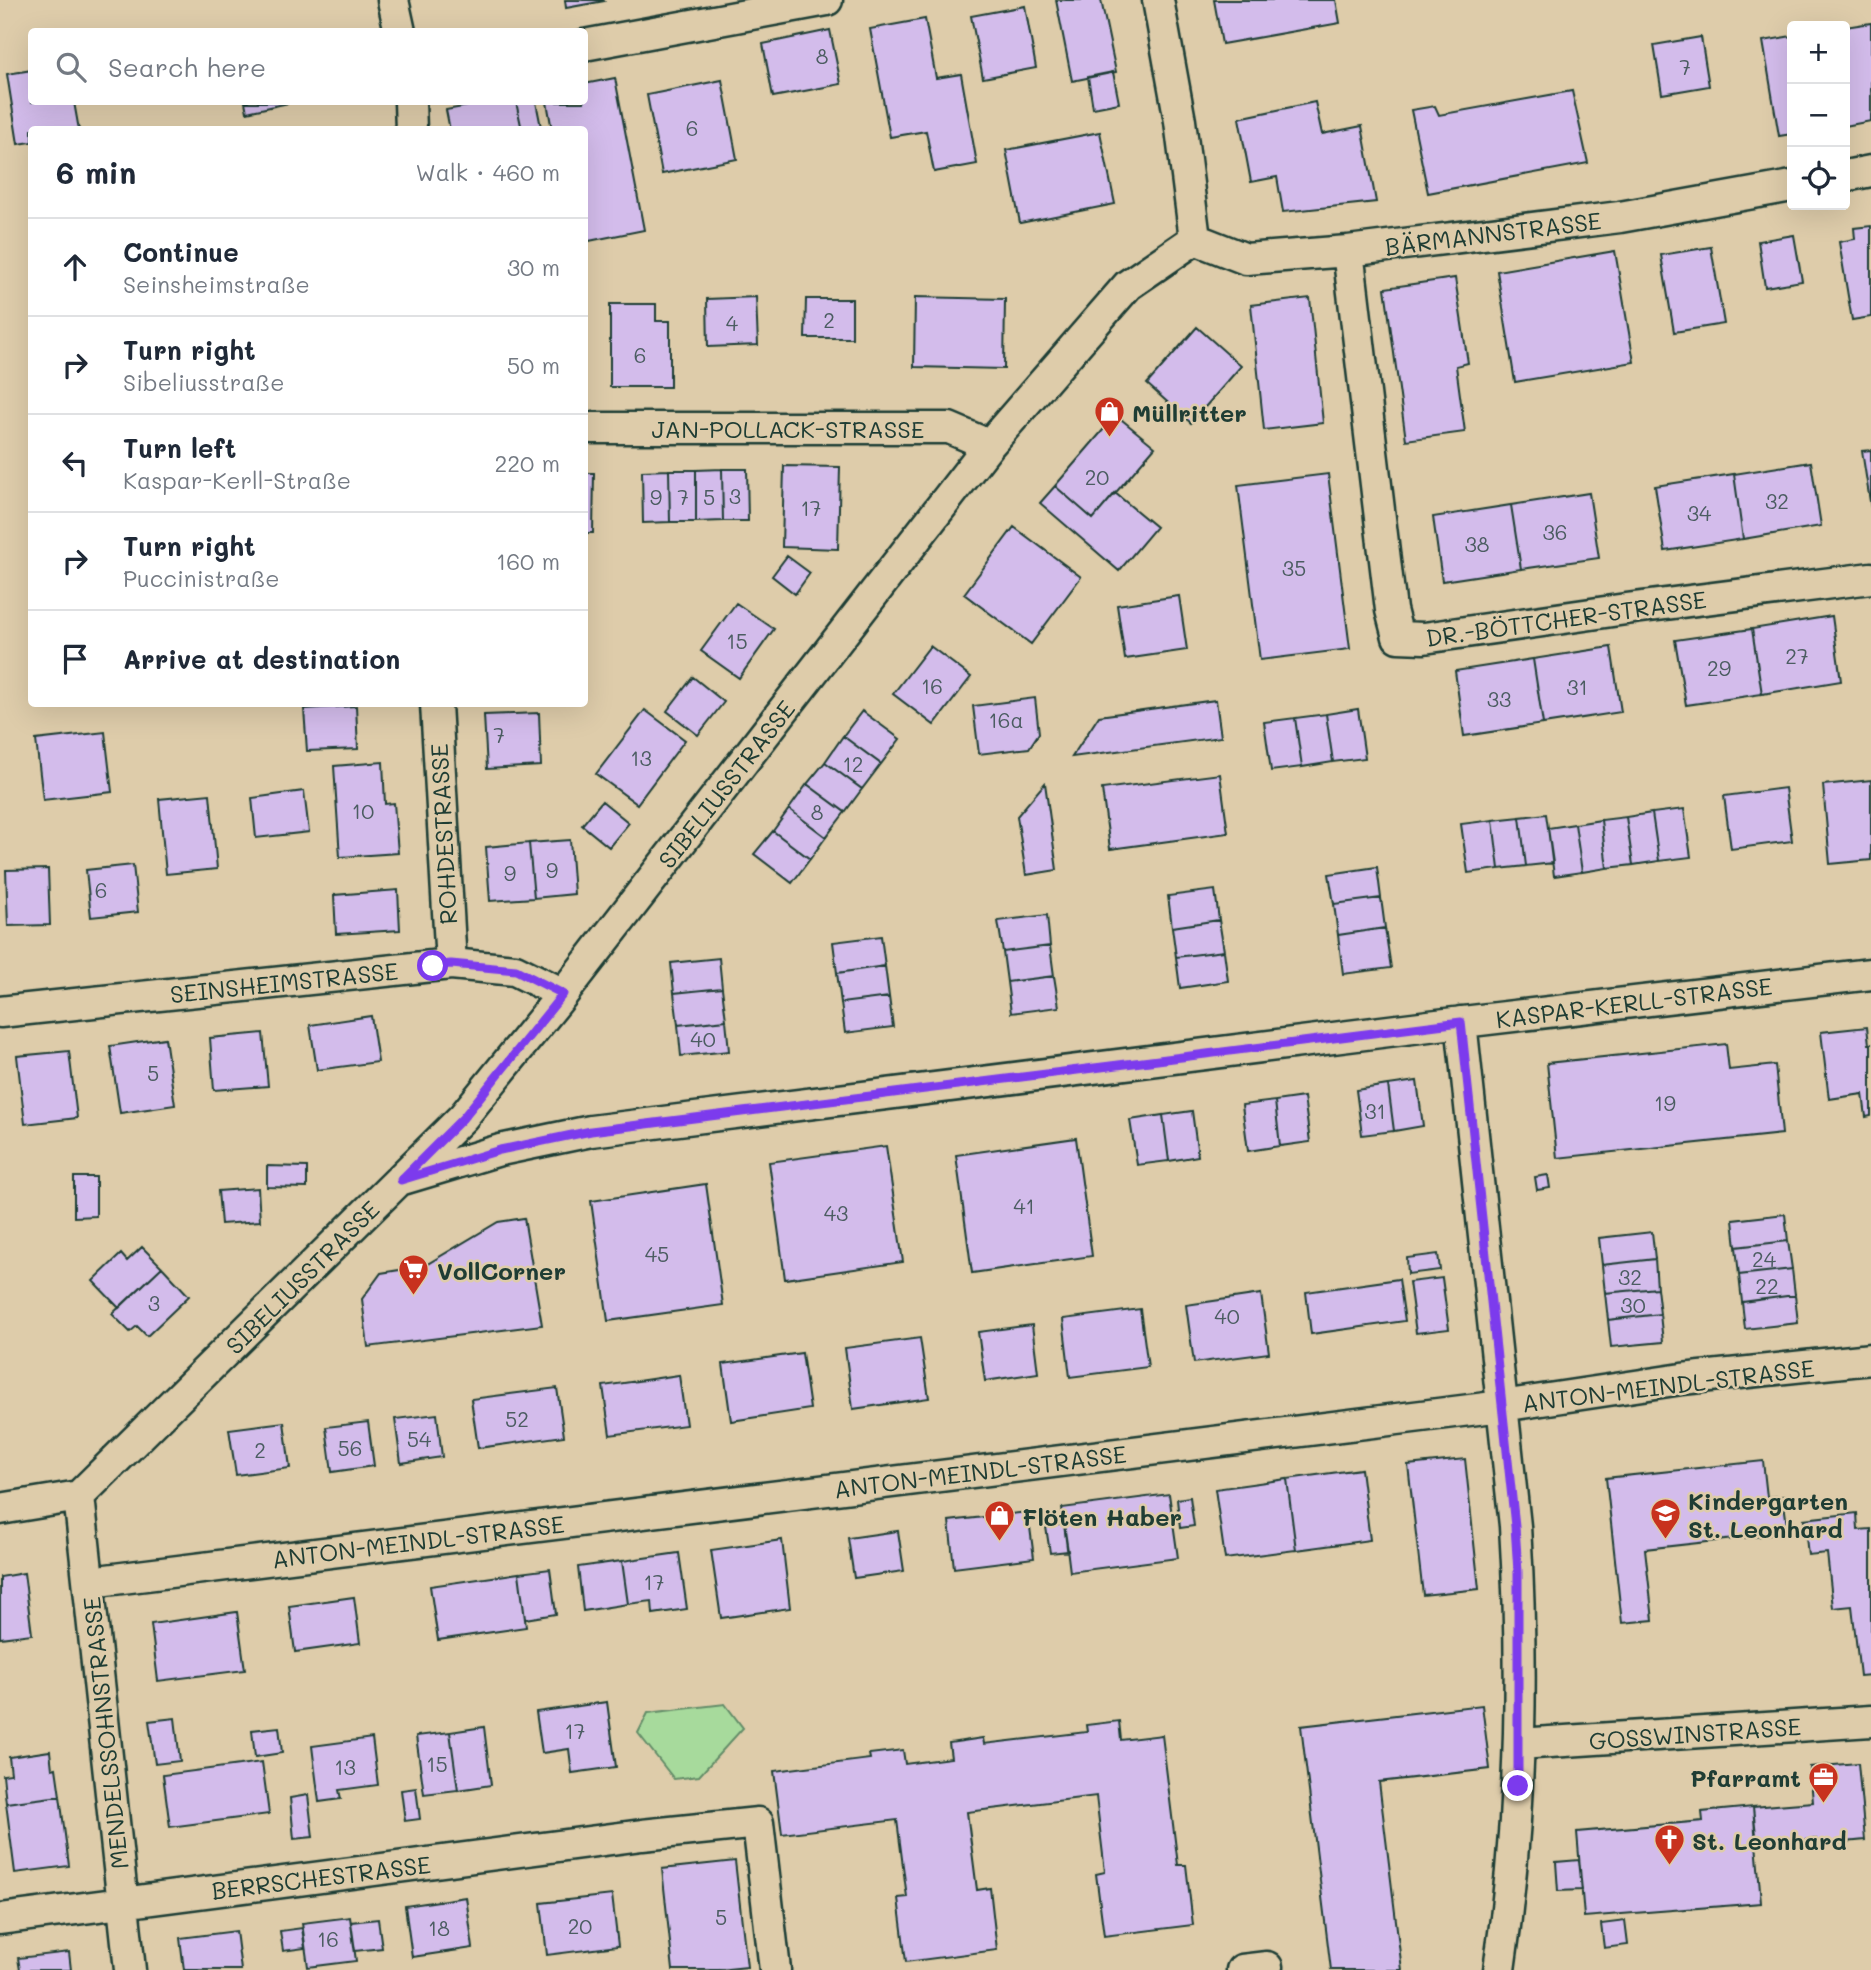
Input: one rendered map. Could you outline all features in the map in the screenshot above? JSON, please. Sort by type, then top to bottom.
[{"type":"street","points":[[393,0],[399,28]]},
{"type":"street","points":[[588,44],[827,0]]},
{"type":"street","points":[[1158,0],[1180,121],[1195,239]]},
{"type":"street","points":[[410,105],[411,126]]},
{"type":"street","points":[[1850,175],[1871,171]]},
{"type":"street","name":"BÄRMANNSTRASSE","points":[[1195,239],[1246,260],[1348,251],[1620,217],[1787,187]]},
{"type":"street","name":"SIBELIUSSTRASSE","points":[[79,1496],[463,1118],[563,994],[989,445],[1128,285],[1195,239]]},
{"type":"street","name":"DR.-BÖTTCHER-STRASSE","points":[[1348,251],[1391,610],[1398,637],[1424,638],[1871,578]]},
{"type":"street","name":"JAN-POLLACK-STRASSE","points":[[588,428],[949,428],[989,445]]},
{"type":"street","name":"ROHDESTRASSE","points":[[436,707],[451,964]]},
{"type":"street","name":"SEINSHEIMSTRASSE","points":[[0,1012],[451,964],[516,970],[563,994]]},
{"type":"street","name":"KASPAR-KERLL-STRASSE","points":[[401,1180],[500,1150],[591,1131],[1461,1022],[1871,974]]},
{"type":"street","points":[[1461,1022],[1518,1572],[1519,1745],[1511,1889],[1499,1970]]},
{"type":"street","name":"ANTON-MEINDL-STRASSE","points":[[90,1582],[1502,1406],[1682,1379],[1871,1359]]},
{"type":"street","points":[[0,1509],[79,1496]]},
{"type":"street","name":"MENDELSSOHNSTRASSE","points":[[79,1496],[130,1970]]},
{"type":"street","name":"GOSSWINSTRASSE","points":[[1519,1745],[1871,1721]]},
{"type":"street","name":"BERRSCHESTRASSE","points":[[0,1919],[642,1835],[758,1824],[775,1970]]},
{"type":"green space","points":[[725,1704],[743,1728],[699,1776],[674,1779],[638,1733],[648,1713]]},
{"type":"building","points":[[565,0],[603,0],[604,1],[566,8]]},
{"type":"building","points":[[1056,0],[1101,0],[1116,72],[1072,81]]},
{"type":"building","points":[[1214,0],[1336,0],[1340,23],[1222,44]]},
{"type":"building","points":[[1025,6],[1036,68],[983,78],[971,16]]},
{"type":"building","points":[[925,19],[936,78],[961,74],[977,164],[934,172],[926,131],[890,137],[870,29]]},
{"type":"building","points":[[1871,23],[1871,121],[1850,125],[1850,84],[1850,26]]},
{"type":"building","points":[[830,30],[841,84],[773,97],[763,44]]},
{"type":"building","points":[[1701,37],[1709,86],[1662,94],[1654,45]]},
{"type":"building","points":[[1787,37],[1787,135],[1779,136],[1763,41]]},
{"type":"building","points":[[28,71],[28,105],[75,105],[78,126],[28,126],[28,143],[18,144],[7,74]]},
{"type":"building","points":[[1113,72],[1119,103],[1093,108],[1088,77]]},
{"type":"building","points":[[615,78],[644,230],[588,241],[588,126],[551,126],[548,105],[588,105],[588,83]]},
{"type":"building","points":[[722,80],[737,159],[662,174],[647,95]]},
{"type":"building","points":[[1572,91],[1588,163],[1428,193],[1411,110],[1435,106],[1439,115]]},
{"type":"building","points":[[1315,102],[1322,134],[1362,126],[1376,202],[1283,212],[1277,177],[1251,182],[1239,118]]},
{"type":"building","points":[[246,105],[279,105],[247,112]]},
{"type":"building","points":[[474,105],[517,105],[521,126],[449,126],[446,110]]},
{"type":"building","points":[[517,105],[537,105],[541,126],[521,126]]},
{"type":"building","points":[[1100,132],[1115,204],[1020,223],[1006,150]]},
{"type":"building","points":[[1871,226],[1871,317],[1852,320],[1839,242],[1855,239],[1854,228]]},
{"type":"building","points":[[1794,235],[1802,281],[1765,287],[1758,241]]},
{"type":"building","points":[[1711,247],[1724,324],[1674,332],[1661,255]]},
{"type":"building","points":[[1615,251],[1634,362],[1515,382],[1497,271]]},
{"type":"building","points":[[1455,278],[1468,363],[1456,366],[1465,432],[1406,440],[1385,288]]},
{"type":"building","points":[[756,297],[758,345],[708,347],[707,299]]},
{"type":"building","points":[[915,297],[1005,299],[1004,369],[914,367]]},
{"type":"building","points":[[1310,298],[1323,423],[1264,430],[1251,305]]},
{"type":"building","points":[[806,299],[852,299],[852,338],[805,338]]},
{"type":"building","points":[[610,304],[656,304],[656,321],[670,321],[670,387],[610,387]]},
{"type":"building","points":[[1197,327],[1241,366],[1191,423],[1147,384]]},
{"type":"building","points":[[1116,415],[1155,447],[1093,519],[1055,486]]},
{"type":"building","points":[[1871,450],[1871,508],[1862,451]]},
{"type":"building","points":[[1811,462],[1821,526],[1743,539],[1734,474]]},
{"type":"building","points":[[784,466],[840,467],[838,549],[782,547]]},
{"type":"building","points":[[722,469],[747,469],[748,521],[723,521]]},
{"type":"building","points":[[722,469],[723,521],[696,522],[696,470]]},
{"type":"building","points":[[669,470],[670,522],[643,523],[642,471]]},
{"type":"building","points":[[669,470],[696,470],[696,522],[670,522]]},
{"type":"building","points":[[588,473],[594,473],[593,533],[588,533]]},
{"type":"building","points":[[1328,474],[1350,649],[1260,660],[1238,485]]},
{"type":"building","points":[[1734,474],[1743,539],[1665,551],[1655,486]]},
{"type":"building","points":[[1055,486],[1093,519],[1115,493],[1156,527],[1119,571],[1040,503]]},
{"type":"building","points":[[1589,493],[1599,558],[1521,569],[1511,505]]},
{"type":"building","points":[[1511,505],[1521,569],[1442,581],[1433,517]]},
{"type":"building","points":[[1014,527],[1081,577],[1031,644],[964,594]]},
{"type":"building","points":[[787,556],[810,573],[795,594],[772,576]]},
{"type":"building","points":[[1179,596],[1187,650],[1125,659],[1117,605]]},
{"type":"building","points":[[736,603],[774,629],[739,678],[701,651]]},
{"type":"building","points":[[1832,616],[1841,681],[1762,694],[1752,629]]},
{"type":"building","points":[[1752,629],[1762,694],[1686,705],[1675,640]]},
{"type":"building","points":[[930,646],[971,677],[934,725],[893,694]]},
{"type":"building","points":[[1611,647],[1621,712],[1543,724],[1533,659]]},
{"type":"building","points":[[1533,659],[1543,724],[1464,736],[1455,671]]},
{"type":"building","points":[[693,677],[724,702],[698,735],[667,711]]},
{"type":"building","points":[[1035,698],[1039,733],[1029,748],[979,754],[973,706]]},
{"type":"building","points":[[1216,700],[1221,737],[1072,757],[1099,716]]},
{"type":"building","points":[[356,707],[358,749],[307,751],[304,709]]},
{"type":"building","points":[[1358,709],[1365,758],[1333,762],[1326,714]]},
{"type":"building","points":[[645,710],[685,740],[637,804],[596,774]]},
{"type":"building","points":[[862,711],[900,739],[881,764],[843,736]]},
{"type":"building","points":[[539,713],[541,766],[487,769],[484,715]]},
{"type":"building","points":[[1326,714],[1333,762],[1302,767],[1295,718]]},
{"type":"building","points":[[1295,718],[1302,767],[1271,771],[1264,722]]},
{"type":"building","points":[[105,732],[112,792],[43,800],[36,740]]},
{"type":"building","points":[[843,736],[881,764],[862,789],[825,762]]},
{"type":"building","points":[[383,762],[385,804],[394,803],[398,853],[340,857],[334,766]]},
{"type":"building","points":[[825,762],[862,789],[845,812],[807,784]]},
{"type":"building","points":[[1220,774],[1228,833],[1110,849],[1102,789]]},
{"type":"building","points":[[1871,780],[1871,860],[1830,864],[1823,785]]},
{"type":"building","points":[[1045,783],[1057,870],[1026,875],[1017,816]]},
{"type":"building","points":[[807,784],[845,812],[826,837],[789,809]]},
{"type":"building","points":[[1785,788],[1792,841],[1731,849],[1724,796]]},
{"type":"building","points":[[304,791],[309,832],[256,838],[252,798]]},
{"type":"building","points":[[210,794],[217,869],[166,874],[159,799]]},
{"type":"building","points":[[602,801],[629,823],[609,847],[582,825]]},
{"type":"building","points":[[789,809],[826,837],[810,859],[773,831]]},
{"type":"building","points":[[1684,809],[1691,857],[1659,861],[1652,813]]},
{"type":"building","points":[[1652,813],[1659,861],[1633,865],[1626,817]]},
{"type":"building","points":[[1546,814],[1553,863],[1526,866],[1520,817]]},
{"type":"building","points":[[1520,817],[1526,866],[1499,869],[1493,820]]},
{"type":"building","points":[[1626,817],[1633,865],[1607,868],[1601,820]]},
{"type":"building","points":[[1493,820],[1499,869],[1468,873],[1461,824]]},
{"type":"building","points":[[1601,820],[1607,868],[1582,872],[1575,824]]},
{"type":"building","points":[[1575,824],[1582,872],[1554,876],[1548,828]]},
{"type":"building","points":[[773,831],[810,859],[792,883],[754,854]]},
{"type":"building","points":[[570,840],[574,894],[534,898],[529,843]]},
{"type":"building","points":[[529,843],[534,898],[490,901],[486,847]]},
{"type":"building","points":[[133,865],[138,912],[91,917],[86,870]]},
{"type":"building","points":[[1377,867],[1381,898],[1334,904],[1329,874]]},
{"type":"building","points":[[48,869],[50,925],[8,926],[6,870]]},
{"type":"building","points":[[398,890],[400,930],[336,934],[334,895]]},
{"type":"building","points":[[1215,890],[1219,920],[1172,927],[1168,896]]},
{"type":"building","points":[[1381,898],[1385,928],[1338,935],[1334,904]]},
{"type":"building","points":[[1047,915],[1050,946],[1003,952],[998,921]]},
{"type":"building","points":[[1219,920],[1224,951],[1176,957],[1172,927]]},
{"type":"building","points":[[1385,928],[1391,968],[1343,974],[1338,935]]},
{"type":"building","points":[[881,936],[885,966],[837,973],[833,942]]},
{"type":"building","points":[[1050,946],[1054,976],[1007,982],[1003,952]]},
{"type":"building","points":[[1224,951],[1228,981],[1180,988],[1176,957]]},
{"type":"building","points":[[719,958],[722,988],[674,993],[671,963]]},
{"type":"building","points":[[885,966],[889,997],[841,1003],[837,973]]},
{"type":"building","points":[[1054,976],[1059,1007],[1011,1013],[1007,982]]},
{"type":"building","points":[[722,988],[726,1020],[678,1025],[674,993]]},
{"type":"building","points":[[889,997],[893,1027],[845,1033],[841,1003]]},
{"type":"building","points":[[371,1016],[378,1062],[317,1070],[310,1025]]},
{"type":"building","points":[[726,1020],[729,1051],[681,1056],[678,1025]]},
{"type":"building","points":[[1867,1027],[1871,1044],[1871,1116],[1866,1117],[1863,1094],[1829,1099],[1821,1032]]},
{"type":"building","points":[[263,1033],[268,1086],[214,1090],[210,1038]]},
{"type":"building","points":[[165,1038],[175,1105],[120,1113],[110,1046]]},
{"type":"building","points":[[1726,1044],[1729,1070],[1775,1065],[1782,1134],[1557,1158],[1547,1063]]},
{"type":"building","points":[[69,1051],[77,1118],[25,1124],[17,1056]]},
{"type":"building","points":[[1417,1081],[1423,1126],[1394,1131],[1388,1085]]},
{"type":"building","points":[[1388,1085],[1394,1131],[1362,1135],[1356,1090]]},
{"type":"building","points":[[1304,1097],[1310,1142],[1280,1146],[1275,1101]]},
{"type":"building","points":[[1275,1101],[1280,1146],[1248,1151],[1242,1105]]},
{"type":"building","points":[[1192,1111],[1198,1156],[1169,1161],[1163,1115]]},
{"type":"building","points":[[1163,1115],[1169,1161],[1137,1165],[1130,1120]]},
{"type":"building","points":[[1076,1138],[1092,1256],[972,1273],[956,1155]]},
{"type":"building","points":[[886,1146],[903,1262],[785,1279],[769,1162]]},
{"type":"building","points":[[267,1166],[307,1167],[307,1188],[267,1187]]},
{"type":"building","points":[[1548,1175],[1550,1188],[1537,1190],[1535,1177]]},
{"type":"building","points":[[74,1177],[96,1177],[96,1216],[74,1217]]},
{"type":"building","points":[[706,1184],[723,1305],[608,1321],[591,1201]]},
{"type":"building","points":[[258,1188],[260,1221],[221,1224],[218,1191]]},
{"type":"building","points":[[1785,1214],[1788,1241],[1736,1247],[1733,1220]]},
{"type":"building","points":[[524,1218],[542,1325],[368,1347],[362,1299],[381,1273],[424,1266],[498,1222]]},
{"type":"building","points":[[1652,1232],[1655,1259],[1602,1265],[1599,1238]]},
{"type":"building","points":[[1788,1241],[1792,1269],[1739,1275],[1736,1247]]},
{"type":"building","points":[[142,1247],[162,1267],[119,1308],[93,1281],[121,1254],[127,1261]]},
{"type":"building","points":[[1438,1254],[1440,1270],[1408,1274],[1407,1258]]},
{"type":"building","points":[[1655,1259],[1657,1288],[1605,1293],[1602,1265]]},
{"type":"building","points":[[162,1267],[189,1296],[147,1336],[137,1326],[130,1332],[112,1314]]},
{"type":"building","points":[[1792,1269],[1795,1295],[1742,1302],[1739,1275]]},
{"type":"building","points":[[1442,1278],[1449,1329],[1416,1333],[1409,1282]]},
{"type":"building","points":[[1399,1279],[1405,1321],[1311,1334],[1306,1292]]},
{"type":"building","points":[[1657,1288],[1660,1314],[1608,1320],[1605,1293]]},
{"type":"building","points":[[1261,1294],[1269,1353],[1194,1363],[1186,1305]]},
{"type":"building","points":[[1795,1295],[1798,1323],[1745,1329],[1742,1302]]},
{"type":"building","points":[[1140,1309],[1148,1367],[1070,1377],[1063,1319]]},
{"type":"building","points":[[1660,1314],[1663,1342],[1611,1347],[1608,1320]]},
{"type":"building","points":[[1032,1325],[1038,1373],[985,1381],[978,1332]]},
{"type":"building","points":[[920,1338],[929,1398],[853,1409],[845,1348]]},
{"type":"building","points":[[802,1353],[810,1409],[731,1421],[723,1364]]},
{"type":"building","points":[[679,1375],[686,1425],[610,1435],[603,1386]]},
{"type":"building","points":[[557,1388],[564,1436],[478,1448],[471,1399]]},
{"type":"building","points":[[437,1414],[442,1457],[401,1463],[395,1419]]},
{"type":"building","points":[[284,1422],[290,1468],[236,1475],[229,1429]]},
{"type":"building","points":[[368,1422],[374,1466],[332,1472],[326,1427]]},
{"type":"building","points":[[1465,1459],[1479,1589],[1423,1595],[1408,1465]]},
{"type":"building","name":"Kindergarten St. Leonhard","points":[[1763,1461],[1767,1497],[1783,1496],[1788,1533],[1645,1549],[1653,1620],[1622,1623],[1606,1478]]},
{"type":"building","points":[[1361,1469],[1370,1540],[1296,1550],[1287,1479]]},
{"type":"building","points":[[1287,1479],[1296,1550],[1225,1559],[1215,1489]]},
{"type":"building","points":[[1169,1494],[1178,1558],[1070,1572],[1062,1508]]},
{"type":"building","points":[[1190,1497],[1194,1526],[1180,1528],[1177,1499]]},
{"type":"building","points":[[1028,1512],[1034,1558],[954,1568],[949,1521]]},
{"type":"building","points":[[1857,1513],[1858,1530],[1871,1529],[1871,1675],[1860,1676],[1852,1606],[1833,1608],[1827,1553],[1808,1555],[1804,1519]]},
{"type":"building","points":[[1064,1524],[1068,1551],[1050,1553],[1046,1527]]},
{"type":"building","points":[[898,1531],[904,1571],[854,1578],[848,1538]]},
{"type":"building","points":[[782,1540],[790,1608],[721,1618],[711,1550]]},
{"type":"building","points":[[679,1553],[687,1609],[653,1614],[652,1601],[628,1604],[622,1561]]},
{"type":"building","points":[[622,1561],[628,1604],[583,1611],[578,1567]]},
{"type":"building","points":[[550,1569],[556,1614],[525,1619],[519,1573]]},
{"type":"building","points":[[24,1573],[32,1634],[0,1638],[0,1577]]},
{"type":"building","points":[[519,1573],[526,1627],[438,1640],[430,1586]]},
{"type":"building","points":[[354,1597],[360,1643],[295,1652],[289,1606]]},
{"type":"building","points":[[237,1612],[245,1670],[158,1681],[151,1624]]},
{"type":"building","points":[[607,1702],[616,1767],[572,1773],[569,1749],[542,1753],[536,1712]]},
{"type":"building","points":[[1482,1705],[1490,1769],[1379,1782],[1402,1970],[1331,1970],[1301,1726]]},
{"type":"building","points":[[175,1718],[180,1761],[155,1764],[149,1721]]},
{"type":"building","points":[[1119,1721],[1121,1740],[1162,1735],[1178,1865],[1186,1865],[1193,1925],[1104,1936],[1096,1874],[1105,1872],[1096,1796],[967,1812],[977,1890],[990,1888],[997,1950],[906,1962],[898,1898],[907,1897],[897,1820],[782,1834],[774,1771],[870,1759],[869,1754],[903,1750],[905,1764],[951,1758],[949,1743],[983,1738],[984,1744],[1087,1732],[1086,1725]]},
{"type":"building","points":[[279,1727],[282,1753],[255,1757],[252,1730]]},
{"type":"building","points":[[484,1727],[491,1785],[458,1790],[450,1732]]},
{"type":"building","points":[[450,1732],[458,1790],[424,1794],[416,1736]]},
{"type":"building","points":[[372,1738],[378,1785],[339,1790],[341,1799],[319,1802],[312,1746]]},
{"type":"building","points":[[50,1751],[52,1769],[56,1768],[60,1796],[6,1803],[3,1775],[11,1774],[9,1757]]},
{"type":"building","points":[[262,1762],[269,1814],[170,1827],[163,1775]]},
{"type":"building","name":"Pfarramt","points":[[1858,1763],[1865,1840],[1816,1845],[1816,1839],[1757,1844],[1753,1807],[1813,1802],[1810,1767]]},
{"type":"building","points":[[416,1788],[420,1819],[405,1821],[401,1790]]},
{"type":"building","points":[[308,1795],[313,1837],[294,1839],[290,1798]]},
{"type":"building","points":[[60,1796],[69,1866],[15,1873],[6,1803]]},
{"type":"building","name":"St. Leonhard","points":[[1753,1807],[1761,1903],[1584,1917],[1577,1832],[1703,1821],[1702,1812]]},
{"type":"building","points":[[1579,1860],[1582,1890],[1558,1891],[1556,1862]]},
{"type":"building","points":[[735,1861],[747,1967],[673,1970],[662,1869]]},
{"type":"building","points":[[612,1895],[618,1946],[547,1955],[541,1903]]},
{"type":"building","points":[[466,1897],[473,1948],[412,1957],[405,1906]]},
{"type":"building","points":[[350,1917],[356,1961],[308,1967],[302,1923]]},
{"type":"building","points":[[378,1919],[382,1948],[355,1951],[351,1922]]},
{"type":"building","points":[[1625,1921],[1628,1945],[1604,1948],[1601,1924]]},
{"type":"building","points":[[302,1928],[305,1948],[283,1951],[280,1931]]},
{"type":"building","points":[[236,1931],[241,1970],[184,1970],[180,1938]]},
{"type":"building","points":[[69,1952],[71,1970],[20,1970],[18,1958]]},
{"type":"place","name":"Müllritter","points":[[1109,439]]},
{"type":"place","name":"VollCorner","points":[[414,1297]]},
{"type":"place","name":"Kindergarten St. Leonhard","points":[[1665,1541]]},
{"type":"place","name":"Flöten Haber","points":[[999,1543]]},
{"type":"place","name":"Pfarramt","points":[[1824,1804]]},
{"type":"place","name":"St. Leonhard","points":[[1669,1867]]},
{"type":"route","points":[[433,966],[451,964],[516,970],[563,994],[463,1118],[401,1180],[500,1150],[591,1131],[1461,1022],[1515,1526],[1518,1572],[1518,1786]]}]
